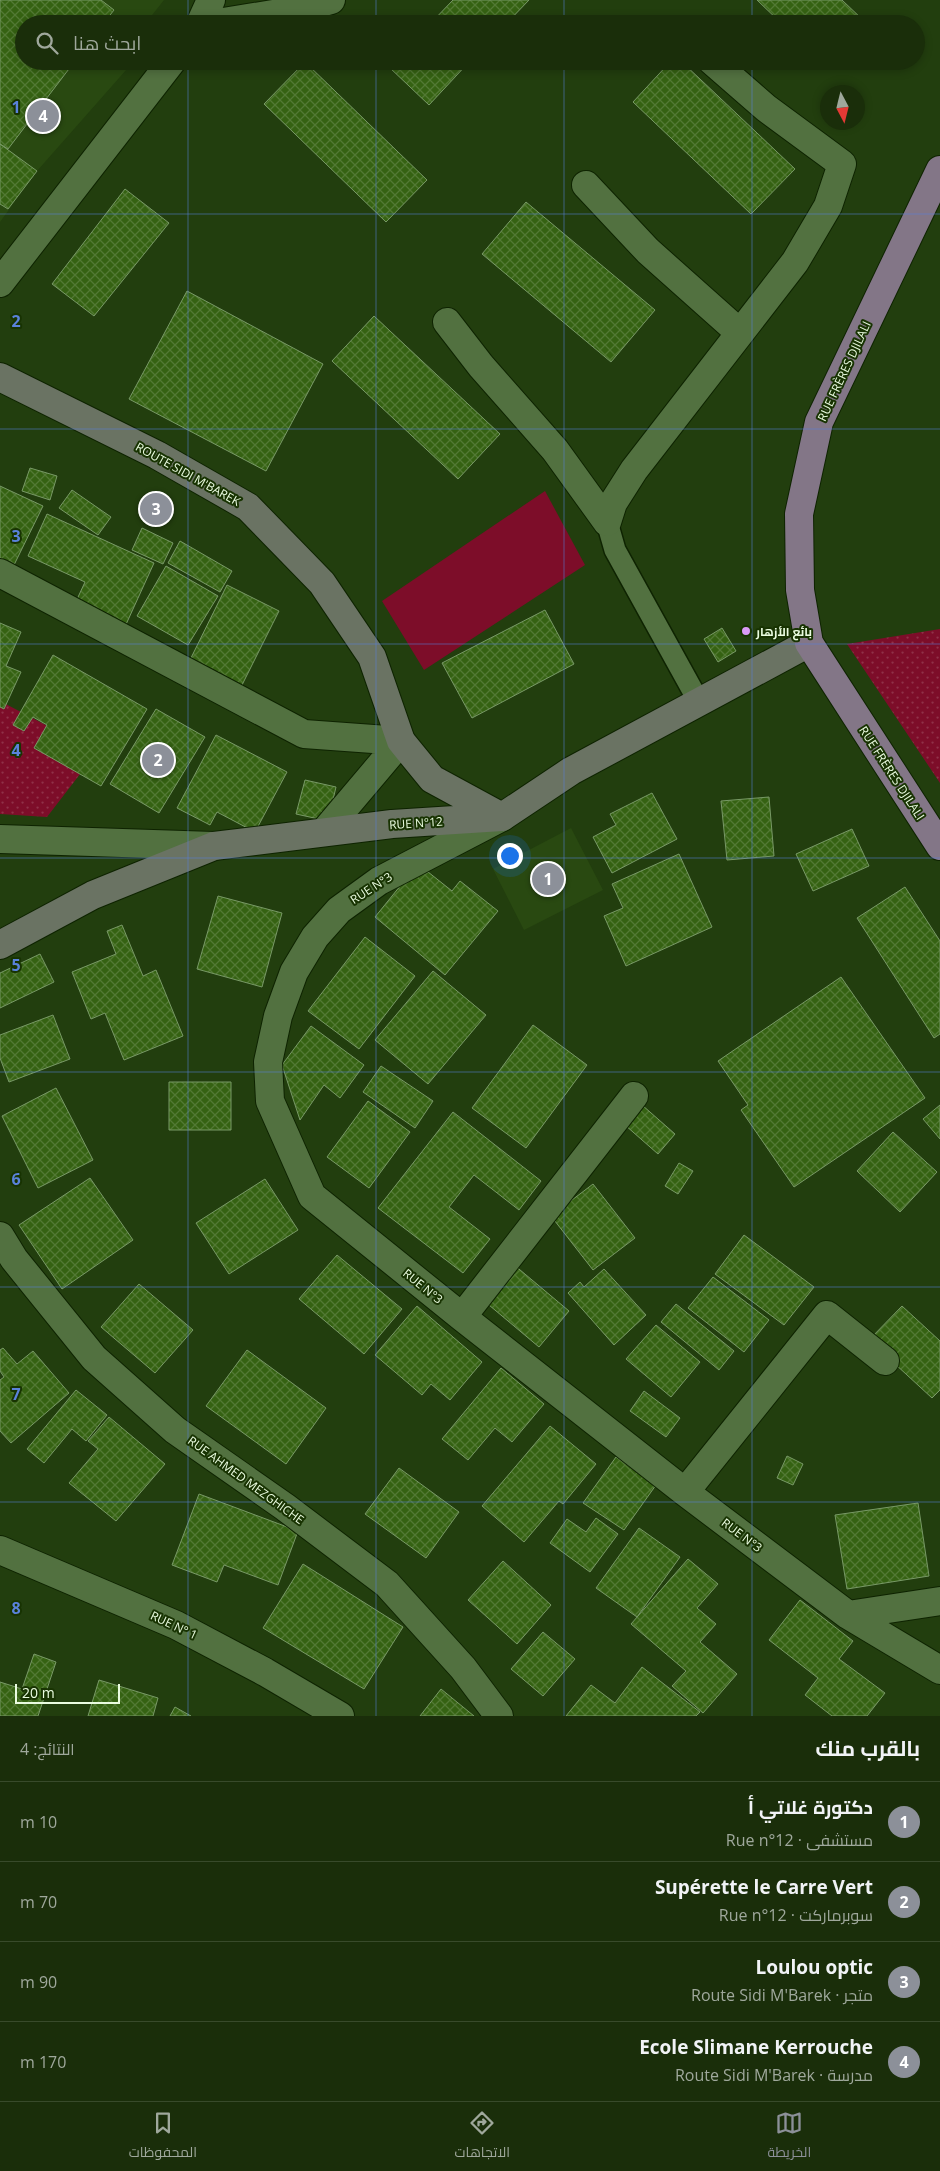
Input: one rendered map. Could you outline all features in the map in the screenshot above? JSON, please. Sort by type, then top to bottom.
[{"type":"main road","name":"RUE FRÈRES DJILALI","points":[[940,170],[819,422],[799,514],[800,590],[809,643],[940,846]]},
{"type":"main road","name":"ROUTE SIDI M'BAREK","points":[[0,377],[157,455],[248,507],[322,583],[372,657],[400,741],[432,779],[502,817]]},
{"type":"main road","points":[[502,817],[571,771],[809,643]]},
{"type":"main road","name":"RUE N°12","points":[[0,944],[93,895],[214,846],[392,824],[502,817]]},
{"type":"street","points":[[204,15],[211,0]]},
{"type":"street","points":[[267,15],[292,11],[331,0]]},
{"type":"street","points":[[0,283],[165,70]]},
{"type":"street","points":[[607,522],[613,503],[634,470],[795,262],[828,206],[842,164],[766,108],[722,70]]},
{"type":"street","points":[[586,185],[648,251],[740,333]]},
{"type":"street","points":[[447,322],[481,366],[555,450],[607,522]]},
{"type":"street","points":[[0,573],[304,734],[400,741]]},
{"type":"street","points":[[325,831],[400,741]]},
{"type":"street","name":"RUE N°3","points":[[502,817],[378,882],[338,910],[315,937],[294,972],[278,1016],[268,1062],[270,1101],[312,1196],[462,1317],[685,1492],[848,1615],[940,1670]]},
{"type":"street","points":[[0,839],[214,846]]},
{"type":"street","points":[[462,1317],[634,1096]]},
{"type":"street","name":"RUE AHMED MEZGHICHE","points":[[0,1236],[14,1258],[94,1358],[175,1430],[285,1507],[387,1584],[463,1668],[499,1716]]},
{"type":"street","points":[[685,1492],[827,1315],[886,1361]]},
{"type":"street","name":"RUE N° 1","points":[[0,1550],[176,1625],[265,1672],[340,1716]]},
{"type":"street","points":[[848,1615],[940,1601]]},
{"type":"lane","points":[[607,522],[615,550],[699,702]]},
{"type":"shaded area","points":[[0,0],[164,0],[152,15],[15,15],[15,70],[126,70],[37,171],[0,222]]},
{"type":"shaded area","points":[[545,491],[585,565],[424,670],[382,601]]},
{"type":"shaded area","points":[[940,629],[940,783],[847,644]]},
{"type":"shaded area","points":[[0,701],[97,752],[47,817],[0,814]]},
{"type":"shaded area","points":[[571,828],[603,890],[524,930],[493,869]]},
{"type":"building","points":[[0,0],[101,0],[114,10],[110,15],[15,15],[15,70],[68,70],[8,149],[0,144]]},
{"type":"building","points":[[453,0],[529,0],[515,15],[439,15]]},
{"type":"building","points":[[757,0],[842,0],[858,15],[773,15]]},
{"type":"building","points":[[297,70],[313,70],[427,180],[386,222],[264,104]]},
{"type":"building","points":[[392,70],[462,70],[429,105]]},
{"type":"building","points":[[663,70],[690,70],[795,169],[751,214],[633,102]]},
{"type":"building","points":[[0,144],[37,171],[8,209],[0,204]]},
{"type":"building","points":[[125,189],[169,223],[94,316],[52,284]]},
{"type":"building","points":[[526,202],[655,310],[611,362],[482,254]]},
{"type":"building","points":[[187,291],[323,364],[266,471],[129,399]]},
{"type":"building","points":[[374,316],[500,434],[458,479],[332,361]]},
{"type":"building","points":[[30,468],[57,476],[50,500],[22,491]]},
{"type":"building","points":[[0,486],[43,506],[14,565],[0,558]]},
{"type":"building","points":[[72,490],[111,517],[98,535],[59,508]]},
{"type":"building","points":[[47,514],[154,563],[123,631],[73,608],[85,582],[28,556]]},
{"type":"building","points":[[142,528],[173,543],[163,564],[132,550]]},
{"type":"building","points":[[180,541],[232,571],[220,592],[168,563]]},
{"type":"building","points":[[166,566],[218,596],[188,645],[137,616]]},
{"type":"building","points":[[227,585],[279,611],[238,693],[186,668]]},
{"type":"building","points":[[545,610],[574,664],[472,718],[442,663]]},
{"type":"building","points":[[0,623],[21,632],[6,666],[21,672],[4,709],[0,707]]},
{"type":"building","points":[[722,628],[736,651],[718,662],[704,639]]},
{"type":"building","points":[[53,655],[147,709],[101,786],[34,748],[47,725],[33,717],[24,731],[13,725]]},
{"type":"building","points":[[156,709],[205,737],[159,813],[110,784]]},
{"type":"building","points":[[216,735],[287,772],[255,832],[217,812],[210,825],[177,808]]},
{"type":"building","points":[[305,780],[336,787],[328,821],[296,814]]},
{"type":"building","points":[[652,793],[677,839],[612,873],[593,837],[616,825],[610,814]]},
{"type":"building","points":[[769,797],[774,856],[727,860],[721,801]]},
{"type":"building","points":[[852,829],[869,866],[813,891],[796,854]]},
{"type":"building","points":[[679,854],[712,927],[626,966],[604,916],[623,908],[612,884]]},
{"type":"building","points":[[418,864],[452,891],[460,881],[498,911],[445,975],[375,917]]},
{"type":"building","points":[[905,887],[940,941],[940,1034],[934,1038],[857,918]]},
{"type":"building","points":[[218,896],[282,913],[262,987],[197,969]]},
{"type":"building","points":[[122,925],[143,976],[156,970],[183,1036],[124,1060],[105,1013],[91,1019],[72,972],[116,954],[107,931]]},
{"type":"building","points":[[365,937],[415,976],[359,1049],[308,1011]]},
{"type":"building","points":[[40,954],[54,982],[0,1008],[0,973]]},
{"type":"building","points":[[433,971],[486,1015],[428,1084],[375,1040]]},
{"type":"building","points":[[841,977],[925,1098],[794,1187],[741,1110],[748,1105],[718,1061]]},
{"type":"building","points":[[53,1015],[70,1059],[9,1082],[0,1058],[0,1035]]},
{"type":"building","points":[[533,1025],[587,1065],[526,1148],[472,1108]]},
{"type":"building","points":[[311,1026],[364,1065],[340,1098],[324,1085],[300,1120],[282,1065]]},
{"type":"building","points":[[381,1066],[433,1101],[415,1128],[363,1092]]},
{"type":"building","points":[[169,1082],[231,1082],[231,1130],[169,1130]]},
{"type":"building","points":[[56,1088],[93,1160],[38,1188],[2,1116]]},
{"type":"building","points":[[368,1101],[410,1132],[369,1188],[327,1157]]},
{"type":"building","points":[[642,1105],[675,1134],[658,1154],[625,1125]]},
{"type":"building","points":[[940,1105],[940,1139],[923,1119]]},
{"type":"building","points":[[453,1112],[541,1181],[519,1210],[474,1175],[449,1207],[490,1239],[463,1273],[378,1208]]},
{"type":"building","points":[[893,1132],[937,1172],[900,1212],[857,1171]]},
{"type":"building","points":[[679,1163],[693,1171],[678,1194],[665,1186]]},
{"type":"building","points":[[90,1178],[133,1240],[62,1289],[19,1225]]},
{"type":"building","points":[[265,1179],[298,1230],[229,1274],[196,1223]]},
{"type":"building","points":[[593,1184],[635,1238],[593,1270],[551,1216]]},
{"type":"building","points":[[744,1235],[814,1287],[784,1325],[715,1274]]},
{"type":"building","points":[[337,1255],[402,1309],[364,1354],[299,1299]]},
{"type":"building","points":[[513,1264],[569,1311],[539,1347],[483,1300]]},
{"type":"building","points":[[604,1269],[646,1315],[614,1345],[568,1293],[580,1282],[584,1287]]},
{"type":"building","points":[[713,1277],[769,1320],[744,1352],[688,1308]]},
{"type":"building","points":[[139,1284],[193,1330],[155,1373],[101,1327]]},
{"type":"building","points":[[676,1304],[734,1351],[719,1370],[661,1322]]},
{"type":"building","points":[[417,1306],[482,1362],[450,1400],[431,1384],[422,1395],[375,1355]]},
{"type":"building","points":[[902,1306],[940,1341],[940,1390],[932,1398],[869,1340]]},
{"type":"building","points":[[656,1325],[700,1362],[671,1397],[626,1359]]},
{"type":"building","points":[[3,1348],[17,1364],[33,1351],[69,1393],[11,1443],[0,1431],[0,1380],[4,1377],[0,1371],[0,1350]]},
{"type":"building","points":[[247,1350],[326,1408],[286,1464],[206,1406]]},
{"type":"building","points":[[501,1368],[544,1404],[512,1442],[495,1428],[468,1460],[442,1439]]},
{"type":"building","points":[[76,1390],[107,1415],[86,1441],[72,1429],[44,1463],[27,1449]]},
{"type":"building","points":[[644,1391],[680,1418],[666,1437],[630,1411]]},
{"type":"building","points":[[109,1417],[165,1464],[116,1521],[69,1483],[98,1449],[88,1441]]},
{"type":"building","points":[[550,1426],[596,1464],[563,1504],[559,1501],[524,1542],[482,1506]]},
{"type":"building","points":[[787,1456],[803,1464],[793,1485],[777,1478]]},
{"type":"building","points":[[616,1457],[656,1485],[624,1530],[583,1503]]},
{"type":"building","points":[[399,1468],[459,1512],[426,1558],[365,1514]]},
{"type":"building","points":[[199,1494],[298,1531],[278,1585],[224,1565],[217,1582],[172,1565]]},
{"type":"building","points":[[918,1503],[929,1576],[847,1589],[835,1515]]},
{"type":"building","points":[[596,1518],[618,1534],[590,1572],[550,1543],[567,1519],[586,1532]]},
{"type":"building","points":[[639,1528],[680,1557],[637,1617],[596,1588]]},
{"type":"building","points":[[688,1559],[718,1584],[697,1608],[716,1624],[700,1642],[737,1674],[703,1713],[672,1686],[686,1671],[631,1624]]},
{"type":"building","points":[[503,1561],[551,1605],[517,1644],[468,1600]]},
{"type":"building","points":[[303,1564],[403,1627],[364,1689],[263,1628]]},
{"type":"building","points":[[800,1600],[853,1641],[839,1659],[885,1693],[867,1716],[832,1716],[805,1695],[818,1678],[769,1640]]},
{"type":"building","points":[[543,1632],[575,1659],[543,1696],[511,1669]]},
{"type":"building","points":[[34,1654],[56,1662],[38,1716],[0,1716],[0,1682],[22,1689]]},
{"type":"building","points":[[642,1667],[700,1712],[696,1716],[566,1716],[591,1685],[615,1703]]},
{"type":"building","points":[[99,1680],[158,1698],[153,1716],[88,1716]]},
{"type":"building","points":[[441,1689],[474,1716],[420,1716]]},
{"type":"building","points":[[175,1707],[191,1716],[170,1716]]},
{"type":"place","name":"Ecole Slimane Kerrouche","points":[[43,116]]},
{"type":"place","name":"Loulou optic","points":[[156,509]]},
{"type":"place","name":"بائع الأزهار","points":[[746,631]]},
{"type":"place","name":"Supérette le Carre Vert","points":[[158,760]]},
{"type":"place","name":"دكتورة غلاتي أ","points":[[548,879]]}]
